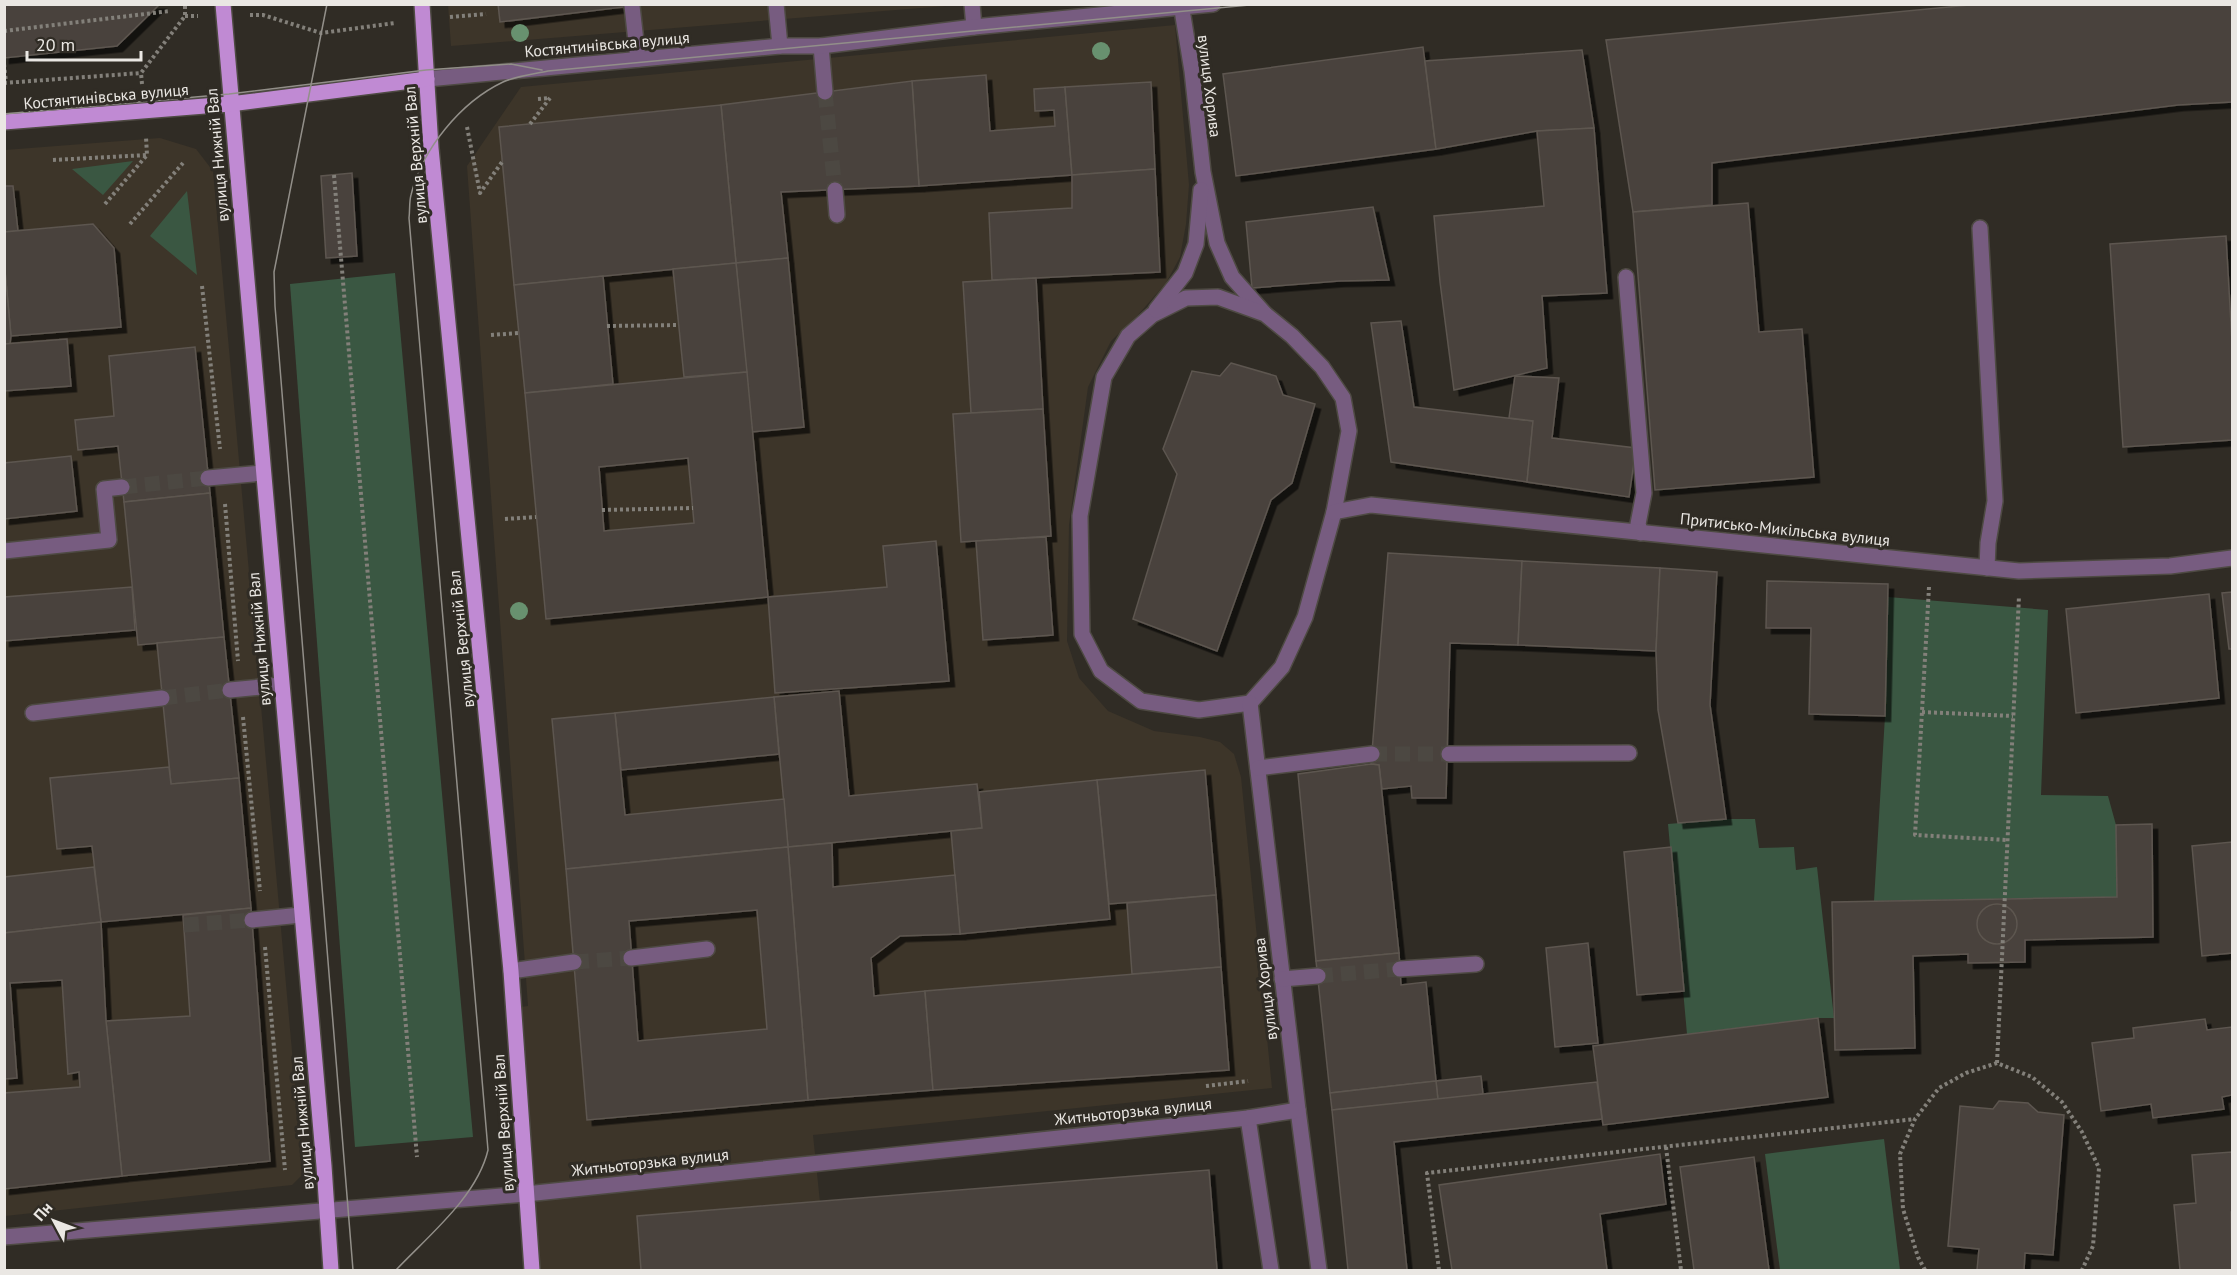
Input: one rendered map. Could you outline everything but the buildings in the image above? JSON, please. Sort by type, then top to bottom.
[{"type":"main road","name":"вулиця Нижній Вал","points":[[223,4],[331,1270]]},
{"type":"main road","name":"вулиця Верхній Вал","points":[[423,12],[431,148],[511,971],[532,1270]]},
{"type":"main road","name":"Костянтинівська вулиця","points":[[4,122],[230,104],[427,79]]},
{"type":"street","points":[[776,4],[780,46]]},
{"type":"street","points":[[972,4],[974,27]]},
{"type":"street","name":"Костянтинівська вулиця","points":[[427,79],[780,46],[821,46],[974,27],[1213,4]]},
{"type":"street","points":[[632,6],[638,59]]},
{"type":"street","name":"вулиця Хорива","points":[[1181,6],[1192,71],[1203,172],[1217,243],[1232,277],[1265,314]]},
{"type":"street","points":[[821,46],[825,92]]},
{"type":"street","name":"вулиця Хорива","points":[[1152,315],[1185,273],[1196,244],[1203,172]]},
{"type":"street","points":[[835,190],[837,215]]},
{"type":"street","points":[[1980,228],[1995,501],[1988,543],[1987,568]]},
{"type":"street","points":[[1626,277],[1644,493],[1638,524],[1641,533]]},
{"type":"street","points":[[1218,297],[1265,314],[1292,336],[1322,367],[1343,398],[1349,431],[1334,512],[1305,617],[1282,666],[1250,703],[1198,710],[1141,701],[1101,671],[1082,634],[1080,516],[1104,377],[1128,336],[1152,315],[1186,298],[1218,297]]},
{"type":"street","points":[[215,478],[263,473]]},
{"type":"street","points":[[4,551],[109,540],[104,489],[122,487]]},
{"type":"street","name":"Притисько-Микільська вулиця","points":[[1334,512],[1371,505],[2019,571],[2170,566],[2232,558]]},
{"type":"street","points":[[235,690],[281,685]]},
{"type":"street","points":[[33,713],[162,698]]},
{"type":"street","name":"вулиця Хорива","points":[[1250,703],[1319,1270]]},
{"type":"street","points":[[1449,754],[1629,753]]},
{"type":"street","points":[[1258,768],[1372,754]]},
{"type":"street","points":[[257,919],[302,915]]},
{"type":"street","points":[[631,958],[707,949]]},
{"type":"street","points":[[511,971],[574,962]]},
{"type":"street","points":[[1400,969],[1476,964]]},
{"type":"street","points":[[1282,979],[1318,976]]},
{"type":"street","name":"Житньоторзька вулиця","points":[[4,1238],[526,1194],[1248,1118],[1298,1110]]},
{"type":"street","points":[[1248,1118],[1271,1270]]},
{"type":"path","points":[[4,64],[5,82],[141,73],[185,16],[185,4]]},
{"type":"path","points":[[4,31],[170,11]]},
{"type":"path","points":[[263,15],[321,33],[423,12],[486,14]]},
{"type":"path","points":[[531,124],[550,98]]},
{"type":"path","points":[[467,127],[480,193],[502,162]]},
{"type":"path","points":[[53,160],[147,155],[105,204]]},
{"type":"path","points":[[130,224],[183,163]]},
{"type":"path","points":[[334,175],[417,1157]]},
{"type":"path","points":[[202,286],[215,478],[257,919],[285,1170]]},
{"type":"path","points":[[608,326],[679,325]]},
{"type":"path","points":[[490,335],[519,333]]},
{"type":"path","points":[[602,510],[693,508]]},
{"type":"path","points":[[505,519],[537,517]]},
{"type":"path","points":[[1997,1063],[2019,571]]},
{"type":"path","points":[[1929,584],[1915,835],[2007,840]]},
{"type":"path","points":[[1922,712],[2013,716]]},
{"type":"path","points":[[1924,1270],[1903,1209],[1900,1154],[1915,1119],[1939,1088],[1966,1073],[1997,1063],[2032,1077],[2062,1102],[2082,1132],[2099,1168],[2093,1246],[2082,1270]]},
{"type":"path","points":[[1206,1086],[1248,1081]]},
{"type":"path","points":[[1439,1270],[1427,1173],[1915,1119]]},
{"type":"path","points":[[1666,1147],[1681,1270]]},
{"type":"shaded area","points":[[448,4],[958,5],[451,46]]},
{"type":"shaded area","points":[[1175,25],[1189,185],[1186,224],[1180,257],[1166,283],[1111,341],[1088,387],[1069,525],[1067,641],[1079,678],[1108,711],[1154,731],[1220,742],[1234,754],[1241,777],[1272,1088],[813,1135],[820,1202],[637,1216],[641,1270],[532,1270],[513,1008],[528,1006],[467,166],[521,87]]},
{"type":"shaded area","points":[[160,138],[196,149],[213,171],[303,1174],[292,1185],[5,1216],[5,150]]},
{"type":"green space","points":[[133,161],[103,195],[72,169]]},
{"type":"green space","points":[[187,191],[197,275],[150,236]]},
{"type":"green space","points":[[395,273],[473,1137],[355,1147],[290,284]]},
{"type":"green space","points":[[1888,597],[2048,610],[2041,795],[2108,796],[2116,825],[2117,897],[1874,901],[1885,716]]},
{"type":"green space","points":[[1755,819],[1759,848],[1794,847],[1796,870],[1817,867],[1834,1018],[1687,1034],[1668,824]]},
{"type":"green space","points":[[1884,1139],[1900,1270],[1780,1270],[1765,1154]]},
{"type":"tunnel","points":[[825,92],[835,190]]},
{"type":"tunnel","points":[[122,487],[208,478]]},
{"type":"tunnel","points":[[162,698],[230,690]]},
{"type":"tunnel","points":[[1372,754],[1449,754]]},
{"type":"tunnel","points":[[184,925],[252,920]]},
{"type":"tunnel","points":[[574,962],[631,958]]},
{"type":"tunnel","points":[[1318,976],[1400,969]]},
{"type":"tram line","points":[[327,4],[274,272],[353,1270]]},
{"type":"tram line","points":[[396,1270],[462,1200],[482,1167],[488,1150],[409,218],[410,198],[416,178],[434,144],[458,114],[487,91],[508,80],[548,71],[1260,4]]},
{"type":"tram line","points":[[4,114],[229,94],[426,70],[511,64],[542,70]]}]
